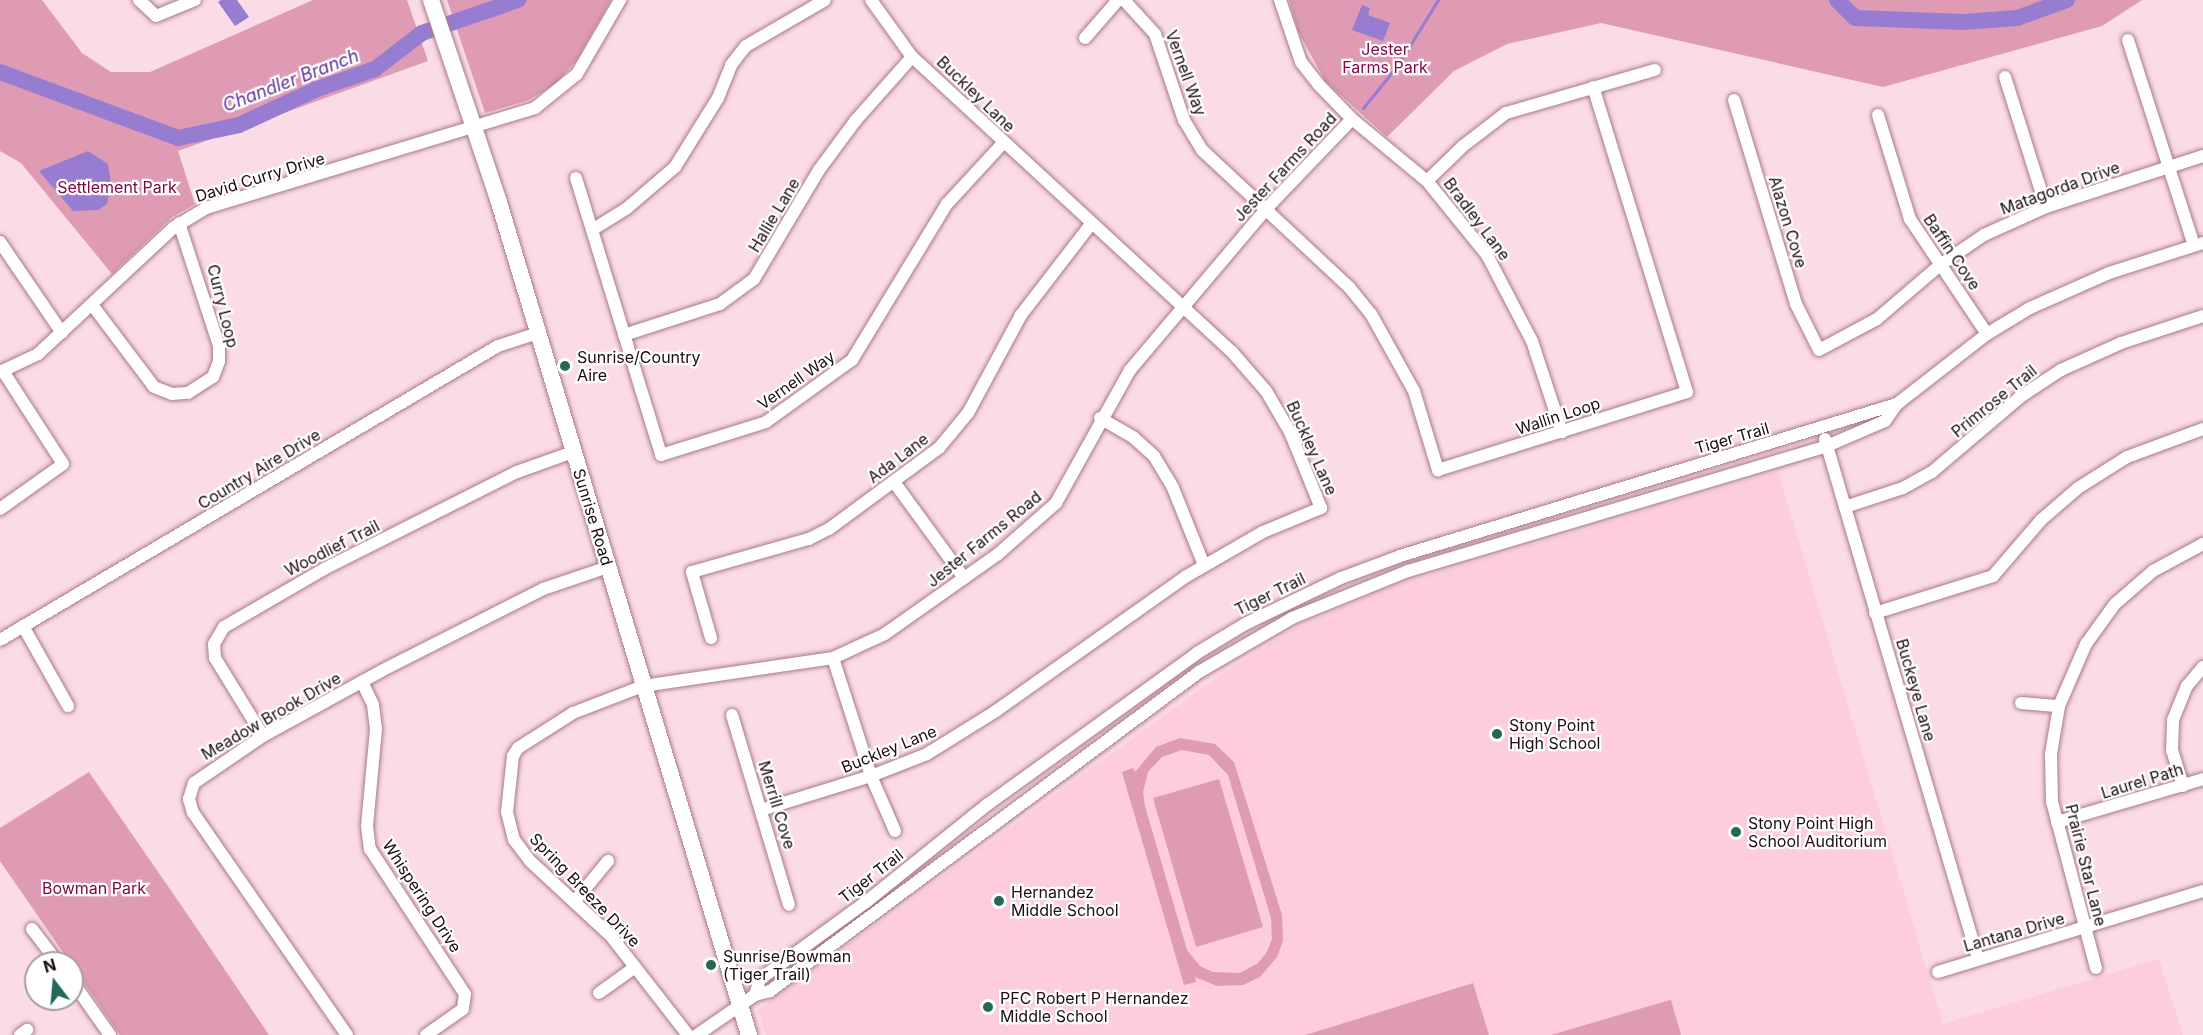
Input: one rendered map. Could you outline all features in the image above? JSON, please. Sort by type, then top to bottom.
[{"type":"main road","name":"Sunrise Road","points":[[431,0],[538,333],[748,1035]]},
{"type":"street","points":[[139,0],[156,16],[195,0]]},
{"type":"street","points":[[474,129],[535,108],[567,86],[588,59],[620,0]]},
{"type":"street","points":[[592,230],[633,203],[675,167],[718,98],[731,65],[746,46],[825,0]]},
{"type":"street","name":"Buckley Lane","points":[[761,810],[871,776],[927,754],[962,735],[1096,637],[1204,565],[1263,532],[1321,508],[1290,432],[1266,391],[1232,352],[912,57],[871,0]]},
{"type":"street","points":[[1085,38],[1118,0]]},
{"type":"street","name":"Vernell Way","points":[[1124,0],[1155,34],[1194,139],[1266,210]]},
{"type":"street","name":"Bradley Lane","points":[[1280,0],[1301,62],[1352,119],[1427,181],[1487,255],[1532,341],[1562,432]]},
{"type":"street","points":[[2128,40],[2199,244]]},
{"type":"street","name":"Hallie Lane","points":[[624,335],[720,304],[754,279],[819,170],[856,120],[912,57]]},
{"type":"street","points":[[1427,181],[1506,113],[1654,70]]},
{"type":"street","points":[[2005,77],[2046,207]]},
{"type":"street","name":"Wallin Loop","points":[[1266,210],[1349,288],[1371,314],[1414,391],[1438,470],[1687,392],[1593,87]]},
{"type":"street","name":"Alazon Cove","points":[[1734,100],[1796,304],[1819,350]]},
{"type":"street","name":"Baffin Cove","points":[[1878,115],[1910,219],[1987,334]]},
{"type":"street","name":"Jester Farms Road","points":[[643,686],[833,658],[885,634],[964,578],[1056,503],[1100,418],[1130,370],[1266,210],[1352,119]]},
{"type":"street","name":"David Curry Drive","points":[[2,371],[24,363],[62,333],[179,223],[206,208],[474,129]]},
{"type":"street","name":"Vernell Way","points":[[576,178],[661,455],[766,422],[852,360],[947,204],[1003,143]]},
{"type":"street","name":"Matagorda Drive","points":[[1819,350],[1877,319],[1940,265],[1984,235],[2046,207],[2203,156]]},
{"type":"street","name":"Curry Loop","points":[[93,306],[154,387],[172,394],[188,393],[213,377],[220,351],[179,223]]},
{"type":"street","name":"Ada Lane","points":[[711,638],[692,572],[809,539],[894,482],[958,427],[1021,315],[1091,224]]},
{"type":"street","points":[[0,242],[62,333]]},
{"type":"street","name":"Tiger Trail","points":[[697,1035],[755,995],[770,991],[859,927],[1031,794],[1200,672],[1292,618],[1408,571],[1827,446],[1885,421],[1897,404],[1987,334],[2068,289],[2199,244]]},
{"type":"street","name":"Primrose Trail","points":[[1845,507],[1903,488],[1932,472],[2020,397],[2061,370],[2121,343],[2203,316]]},
{"type":"street","name":"Country Aire Drive","points":[[0,640],[498,346],[538,333]]},
{"type":"street","points":[[0,509],[63,464],[2,371]]},
{"type":"street","name":"Tiger Trail","points":[[755,995],[760,979],[866,902],[988,804],[1197,652],[1245,624],[1341,578],[1400,556],[1823,429],[1897,404]]},
{"type":"street","points":[[1100,418],[1134,438],[1154,456],[1173,488],[1204,565]]},
{"type":"street","name":"Buckeye Lane","points":[[1823,429],[1978,959]]},
{"type":"street","points":[[1875,613],[1993,576],[2041,520],[2078,488],[2127,457],[2203,429]]},
{"type":"street","name":"Woodlief Trail","points":[[263,736],[215,658],[214,644],[224,627],[324,569],[524,469],[573,452]]},
{"type":"street","points":[[894,482],[964,578]]},
{"type":"street","name":"Prairie Star Lane","points":[[2096,968],[2056,822],[2051,754],[2059,706],[2086,644],[2115,604],[2153,571],[2203,544]]},
{"type":"street","name":"Meadow Brook Drive","points":[[347,1035],[190,807],[190,790],[198,778],[263,736],[362,682],[543,589],[608,567]]},
{"type":"street","points":[[24,626],[68,706]]},
{"type":"street","points":[[833,658],[871,776],[895,831]]},
{"type":"street","points":[[2182,786],[2172,751],[2173,720],[2187,686],[2203,667]]},
{"type":"street","name":"Whispering Drive","points":[[362,682],[373,705],[376,729],[367,826],[370,849],[465,994],[463,1009],[426,1035]]},
{"type":"street","name":"Spring Breeze Drive","points":[[643,686],[573,713],[531,736],[513,756],[507,812],[512,835],[530,861],[611,936],[688,1035]]},
{"type":"street","points":[[2021,703],[2059,706]]},
{"type":"street","name":"Merrill Cove","points":[[732,715],[789,905]]},
{"type":"street","name":"Laurel Path","points":[[2056,822],[2203,779]]},
{"type":"street","points":[[575,901],[608,861]]},
{"type":"street","name":"Lantana Drive","points":[[1938,972],[2203,891]]},
{"type":"street","points":[[32,929],[49,951]]},
{"type":"street","points":[[599,993],[635,967]]},
{"type":"street","points":[[84,998],[110,1035]]},
{"type":"shaded area","points":[[237,0],[249,17],[235,26],[218,2]]},
{"type":"shaded area","points":[[1362,5],[1370,8],[1368,15],[1390,23],[1383,41],[1352,30]]},
{"type":"shaded area","points":[[88,151],[108,164],[111,183],[107,204],[98,210],[73,211],[39,171]]},
{"type":"shaded area","name":"Stony Point High School","points":[[1778,471],[1943,1024],[2159,959],[2183,1035],[766,1035],[758,1010],[1220,675],[1291,630],[1390,587]]},
{"type":"green space","name":"Settlement Park","points":[[0,0],[42,0],[82,53],[111,72],[150,72],[313,0],[407,0],[428,61],[178,151],[195,204],[172,217],[112,274],[21,163],[0,151]]},
{"type":"green space","points":[[447,0],[611,0],[576,61],[555,84],[529,100],[485,113]]},
{"type":"green space","name":"Jester Farms Park","points":[[1289,0],[2142,0],[2102,26],[1883,87],[1601,23],[1507,44],[1454,71],[1387,137],[1325,81],[1298,31]]},
{"type":"green space","points":[[1180,738],[1215,744],[1234,762],[1282,915],[1283,941],[1277,957],[1260,977],[1243,985],[1217,986],[1195,977],[1196,982],[1184,985],[1122,772],[1133,768],[1135,772],[1156,747]],"holes":[[[1182,750],[1209,755],[1228,775],[1271,918],[1272,939],[1267,952],[1258,963],[1240,973],[1213,972],[1200,966],[1187,950],[1145,806],[1143,792],[1148,772],[1162,757]]]},
{"type":"green space","name":"Bowman Park","points":[[89,772],[269,1035],[120,1035],[84,983],[84,951],[62,951],[0,861],[0,828]]},
{"type":"green space","points":[[1219,779],[1263,927],[1196,947],[1153,798]]},
{"type":"green space","points":[[1473,983],[1489,1035],[1305,1035],[1325,1029]]},
{"type":"green space","points":[[1670,1000],[1681,1035],[1551,1035]]},
{"type":"waterway","name":"Chandler Branch","points":[[0,72],[178,138],[239,125],[317,89],[375,69],[422,33],[518,0]]},
{"type":"waterway","points":[[1363,108],[1397,66],[1438,0]]},
{"type":"waterway","name":"Chandler Branch","points":[[1837,0],[1855,18],[1964,22],[2017,18],[2067,0]]},
{"type":"place","name":"Sunrise/Country Aire","points":[[565,366]]},
{"type":"place","name":"Stony Point High School","points":[[1497,734]]},
{"type":"place","name":"Stony Point High School Auditorium","points":[[1736,832]]},
{"type":"place","name":"Hernandez Middle School","points":[[999,901]]},
{"type":"place","name":"Sunrise/Bowman (Tiger Trail)","points":[[711,965]]},
{"type":"place","name":"PFC Robert P Hernandez Middle School","points":[[988,1007]]}]
